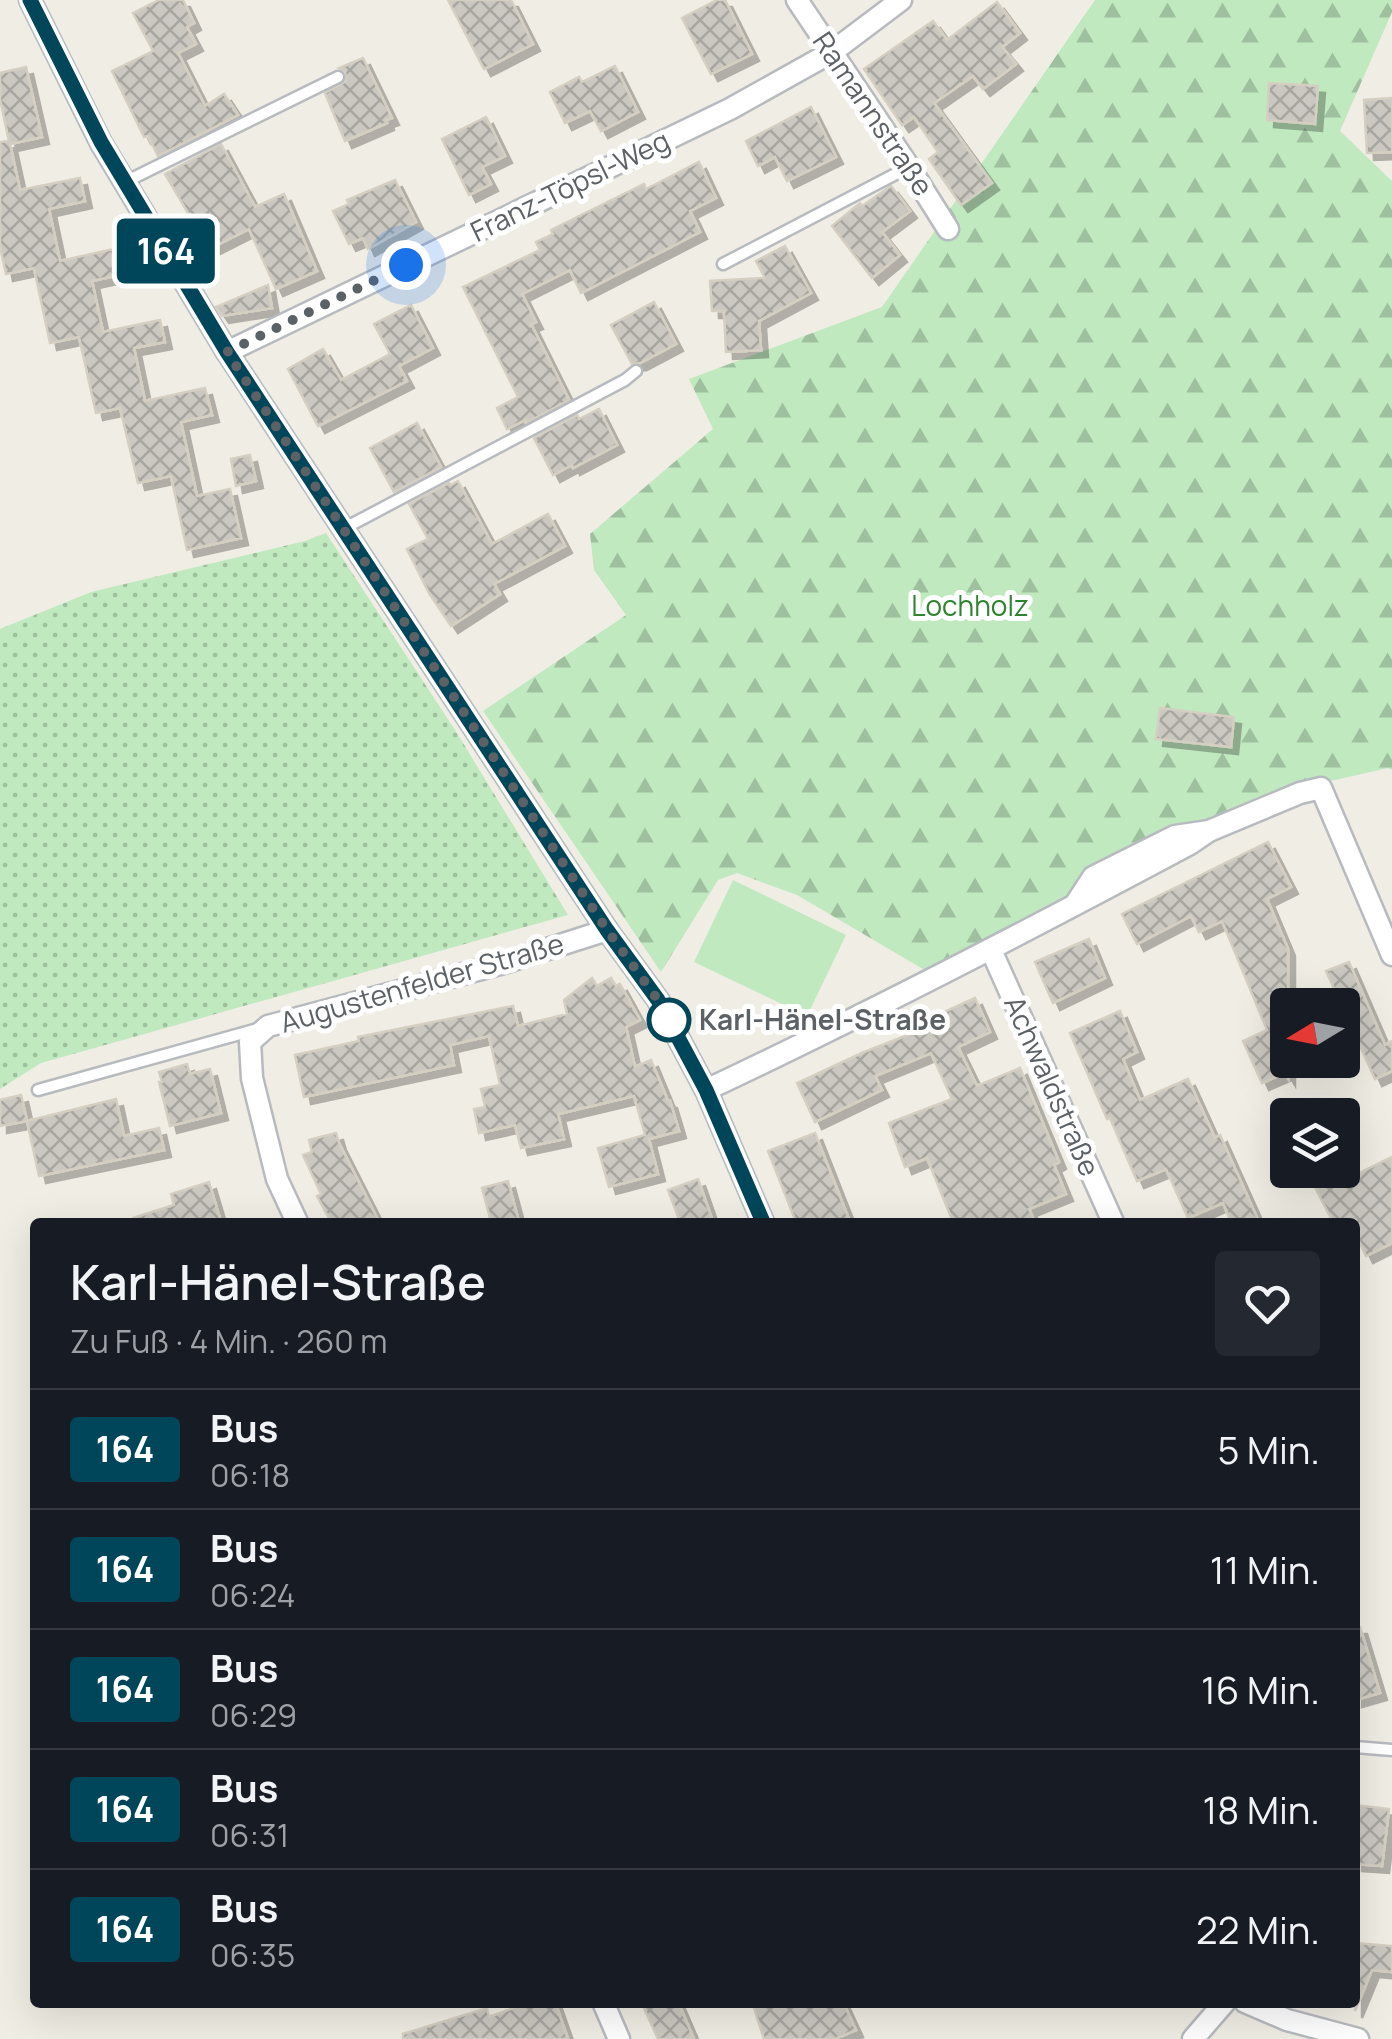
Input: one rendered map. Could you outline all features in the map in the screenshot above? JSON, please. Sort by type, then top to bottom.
[{"type":"street","points":[[30,0],[101,142],[227,352],[607,930],[658,1000],[706,1090],[761,1218]]},
{"type":"street","name":"Ramannstraße","points":[[796,0],[948,229]]},
{"type":"street","name":"Franz-Töpsl-Weg","points":[[227,352],[730,109],[832,52],[900,0]]},
{"type":"street","points":[[706,1090],[838,1028],[1074,906],[1094,877],[1176,836],[1209,831],[1321,788],[1392,955]]},
{"type":"street","name":"Augustenfelder Straße","points":[[295,1218],[277,1179],[252,1078],[250,1042],[268,1026],[504,963],[607,930]]},
{"type":"street","name":"Achwaldstraße","points":[[992,950],[1110,1218]]},
{"type":"street","points":[[606,2008],[619,2039]]},
{"type":"street","points":[[1193,2039],[1221,2008]]},
{"type":"street","points":[[1260,2008],[1358,2039]]},
{"type":"lane","points":[[125,182],[338,77]]},
{"type":"lane","points":[[722,264],[910,167]]},
{"type":"lane","points":[[343,529],[636,372]]},
{"type":"lane","points":[[38,1090],[268,1026]]},
{"type":"lane","points":[[1360,1747],[1392,1750]]},
{"type":"green space","name":"Lochholz","points":[[1095,0],[1392,0],[1392,12],[1340,131],[1392,181],[1392,770],[1265,796],[991,950],[928,972],[797,895],[737,873],[718,880],[661,972],[483,711],[626,615],[594,570],[590,534],[713,429],[689,379],[882,307]]},
{"type":"green space","points":[[326,533],[455,730],[568,915],[41,1063],[0,1089],[0,629],[91,592]]},
{"type":"green space","points":[[733,880],[846,935],[807,1016],[694,962]]},
{"type":"building","points":[[159,0],[183,0],[194,23],[187,27],[196,44],[178,53],[205,106],[224,94],[238,115],[158,156],[148,136],[144,137],[112,71],[153,51],[133,13]]},
{"type":"building","points":[[448,0],[511,0],[533,44],[484,69]]},
{"type":"building","points":[[717,0],[725,0],[752,54],[711,74],[682,18]]},
{"type":"building","points":[[997,2],[1020,33],[1002,47],[1016,64],[983,89],[973,76],[934,103],[992,183],[961,205],[929,159],[938,152],[914,117],[902,125],[864,69],[933,21],[947,40]]},
{"type":"building","points":[[363,58],[392,118],[345,141],[325,93],[346,81],[345,72],[339,68]]},
{"type":"building","points":[[615,66],[638,112],[601,131],[590,111],[565,123],[550,92],[579,77],[582,82]]},
{"type":"building","points":[[26,67],[42,137],[10,144],[20,190],[80,178],[85,201],[49,209],[60,261],[118,248],[124,274],[92,281],[103,332],[160,320],[165,342],[134,348],[145,401],[205,388],[212,415],[181,422],[197,496],[230,489],[241,538],[187,550],[171,476],[138,483],[120,408],[96,413],[79,337],[50,343],[34,268],[6,274],[0,246],[0,142],[9,141],[0,99],[0,73]]},
{"type":"building","points":[[1269,83],[1318,86],[1315,124],[1267,120]]},
{"type":"building","points":[[1392,98],[1392,152],[1367,153],[1364,100]]},
{"type":"building","points":[[811,107],[836,157],[787,181],[775,157],[758,166],[746,141]]},
{"type":"building","points":[[486,117],[505,156],[482,167],[491,184],[469,195],[442,139]]},
{"type":"building","points":[[221,144],[255,207],[284,194],[317,271],[276,289],[249,229],[209,249],[165,174]]},
{"type":"building","points":[[699,162],[716,198],[690,211],[700,232],[581,293],[570,270],[522,294],[536,322],[531,324],[569,400],[507,429],[497,408],[518,397],[463,287],[540,250],[536,242],[553,234],[551,230]]},
{"type":"building","points":[[395,180],[416,222],[368,249],[363,238],[349,244],[333,211],[349,204],[347,200]]},
{"type":"building","points":[[891,186],[910,211],[882,232],[900,255],[872,278],[832,226],[860,203],[862,206]]},
{"type":"building","points":[[785,246],[811,293],[759,321],[761,350],[726,352],[724,311],[712,311],[710,281],[765,278],[756,261]]},
{"type":"building","points":[[268,285],[272,308],[222,316],[216,307]]},
{"type":"building","points":[[654,302],[676,344],[632,364],[611,325]]},
{"type":"building","points":[[411,305],[433,348],[399,366],[407,381],[318,426],[288,369],[323,349],[341,380],[390,354],[374,324]]},
{"type":"building","points":[[599,409],[617,445],[553,475],[534,438],[577,415],[579,419]]},
{"type":"building","points":[[417,423],[441,467],[394,492],[370,448]]},
{"type":"building","points":[[250,455],[256,481],[236,486],[231,459]]},
{"type":"building","points":[[458,481],[492,544],[548,514],[565,546],[494,584],[500,594],[451,626],[407,549],[428,539],[409,504]]},
{"type":"building","points":[[1160,708],[1234,717],[1231,747],[1156,739]]},
{"type":"building","points":[[1268,842],[1291,887],[1267,899],[1288,949],[1288,988],[1270,988],[1270,1078],[1274,1078],[1262,1083],[1243,1041],[1267,1030],[1222,921],[1199,932],[1191,916],[1137,944],[1122,914]]},
{"type":"building","points":[[1089,939],[1105,978],[1053,1003],[1035,962]]},
{"type":"building","points":[[1349,962],[1385,1045],[1392,1041],[1392,1071],[1375,1079],[1360,1046],[1360,988],[1334,988],[1326,971]]},
{"type":"building","points":[[592,978],[597,986],[611,978],[616,986],[620,984],[640,1020],[626,1027],[635,1067],[651,1060],[670,1101],[679,1131],[649,1139],[658,1174],[609,1187],[598,1148],[645,1135],[634,1096],[558,1114],[564,1139],[521,1148],[515,1125],[479,1133],[474,1109],[485,1107],[481,1089],[500,1085],[489,1036],[450,1045],[454,1065],[304,1097],[295,1055],[359,1041],[358,1037],[513,1006],[518,1026],[567,1014],[564,1000]]},
{"type":"building","points":[[975,998],[990,1032],[958,1047],[977,1086],[1020,1068],[1059,1162],[1054,1165],[1066,1194],[1029,1209],[1033,1218],[951,1218],[927,1158],[905,1167],[889,1123],[952,1099],[931,1053],[875,1076],[882,1090],[815,1122],[797,1083],[921,1030],[918,1024]]},
{"type":"building","points":[[1120,1011],[1137,1052],[1123,1059],[1140,1100],[1188,1079],[1215,1138],[1220,1135],[1257,1218],[1229,1218],[1223,1203],[1188,1218],[1166,1169],[1137,1181],[1070,1033]]},
{"type":"building","points":[[187,1064],[190,1074],[210,1069],[221,1113],[170,1126],[159,1072]]},
{"type":"building","points":[[21,1095],[27,1121],[0,1126],[0,1100]]},
{"type":"building","points":[[116,1099],[124,1136],[159,1128],[164,1150],[39,1176],[27,1121]]},
{"type":"building","points":[[336,1133],[377,1218],[329,1218],[303,1155],[312,1152],[309,1140]]},
{"type":"building","points":[[815,1133],[848,1218],[794,1218],[768,1151]]},
{"type":"building","points":[[1392,1157],[1392,1243],[1366,1256],[1360,1243],[1360,1218],[1331,1218],[1315,1188],[1360,1188],[1360,1173]]},
{"type":"building","points":[[698,1179],[712,1218],[678,1218],[668,1190]]},
{"type":"building","points":[[508,1181],[518,1218],[490,1218],[482,1188]]},
{"type":"building","points":[[209,1182],[220,1218],[133,1218],[174,1205],[171,1194]]},
{"type":"building","points":[[1360,1627],[1380,1693],[1360,1699]]},
{"type":"building","points":[[1360,1806],[1389,1809],[1382,1866],[1360,1864]]},
{"type":"building","points":[[1360,1943],[1392,1946],[1392,1972],[1372,1970],[1360,1999]]},
{"type":"building","points":[[487,2008],[489,2017],[514,2008],[557,2008],[568,2039],[403,2039],[403,2034]]},
{"type":"building","points":[[644,2008],[681,2008],[694,2039],[658,2039]]},
{"type":"building","points":[[754,2008],[846,2008],[856,2030],[835,2039],[764,2039]]},
{"type":"bus line","name":"164","points":[[30,0],[101,142],[227,352],[607,930],[658,1000],[706,1090],[761,1218]]},
{"type":"place","name":"Karl-Hänel-Straße","points":[[669,1020]]},
{"type":"route","points":[[406,265],[227,352],[607,930],[658,1000],[674,1030],[669,1020]]}]
